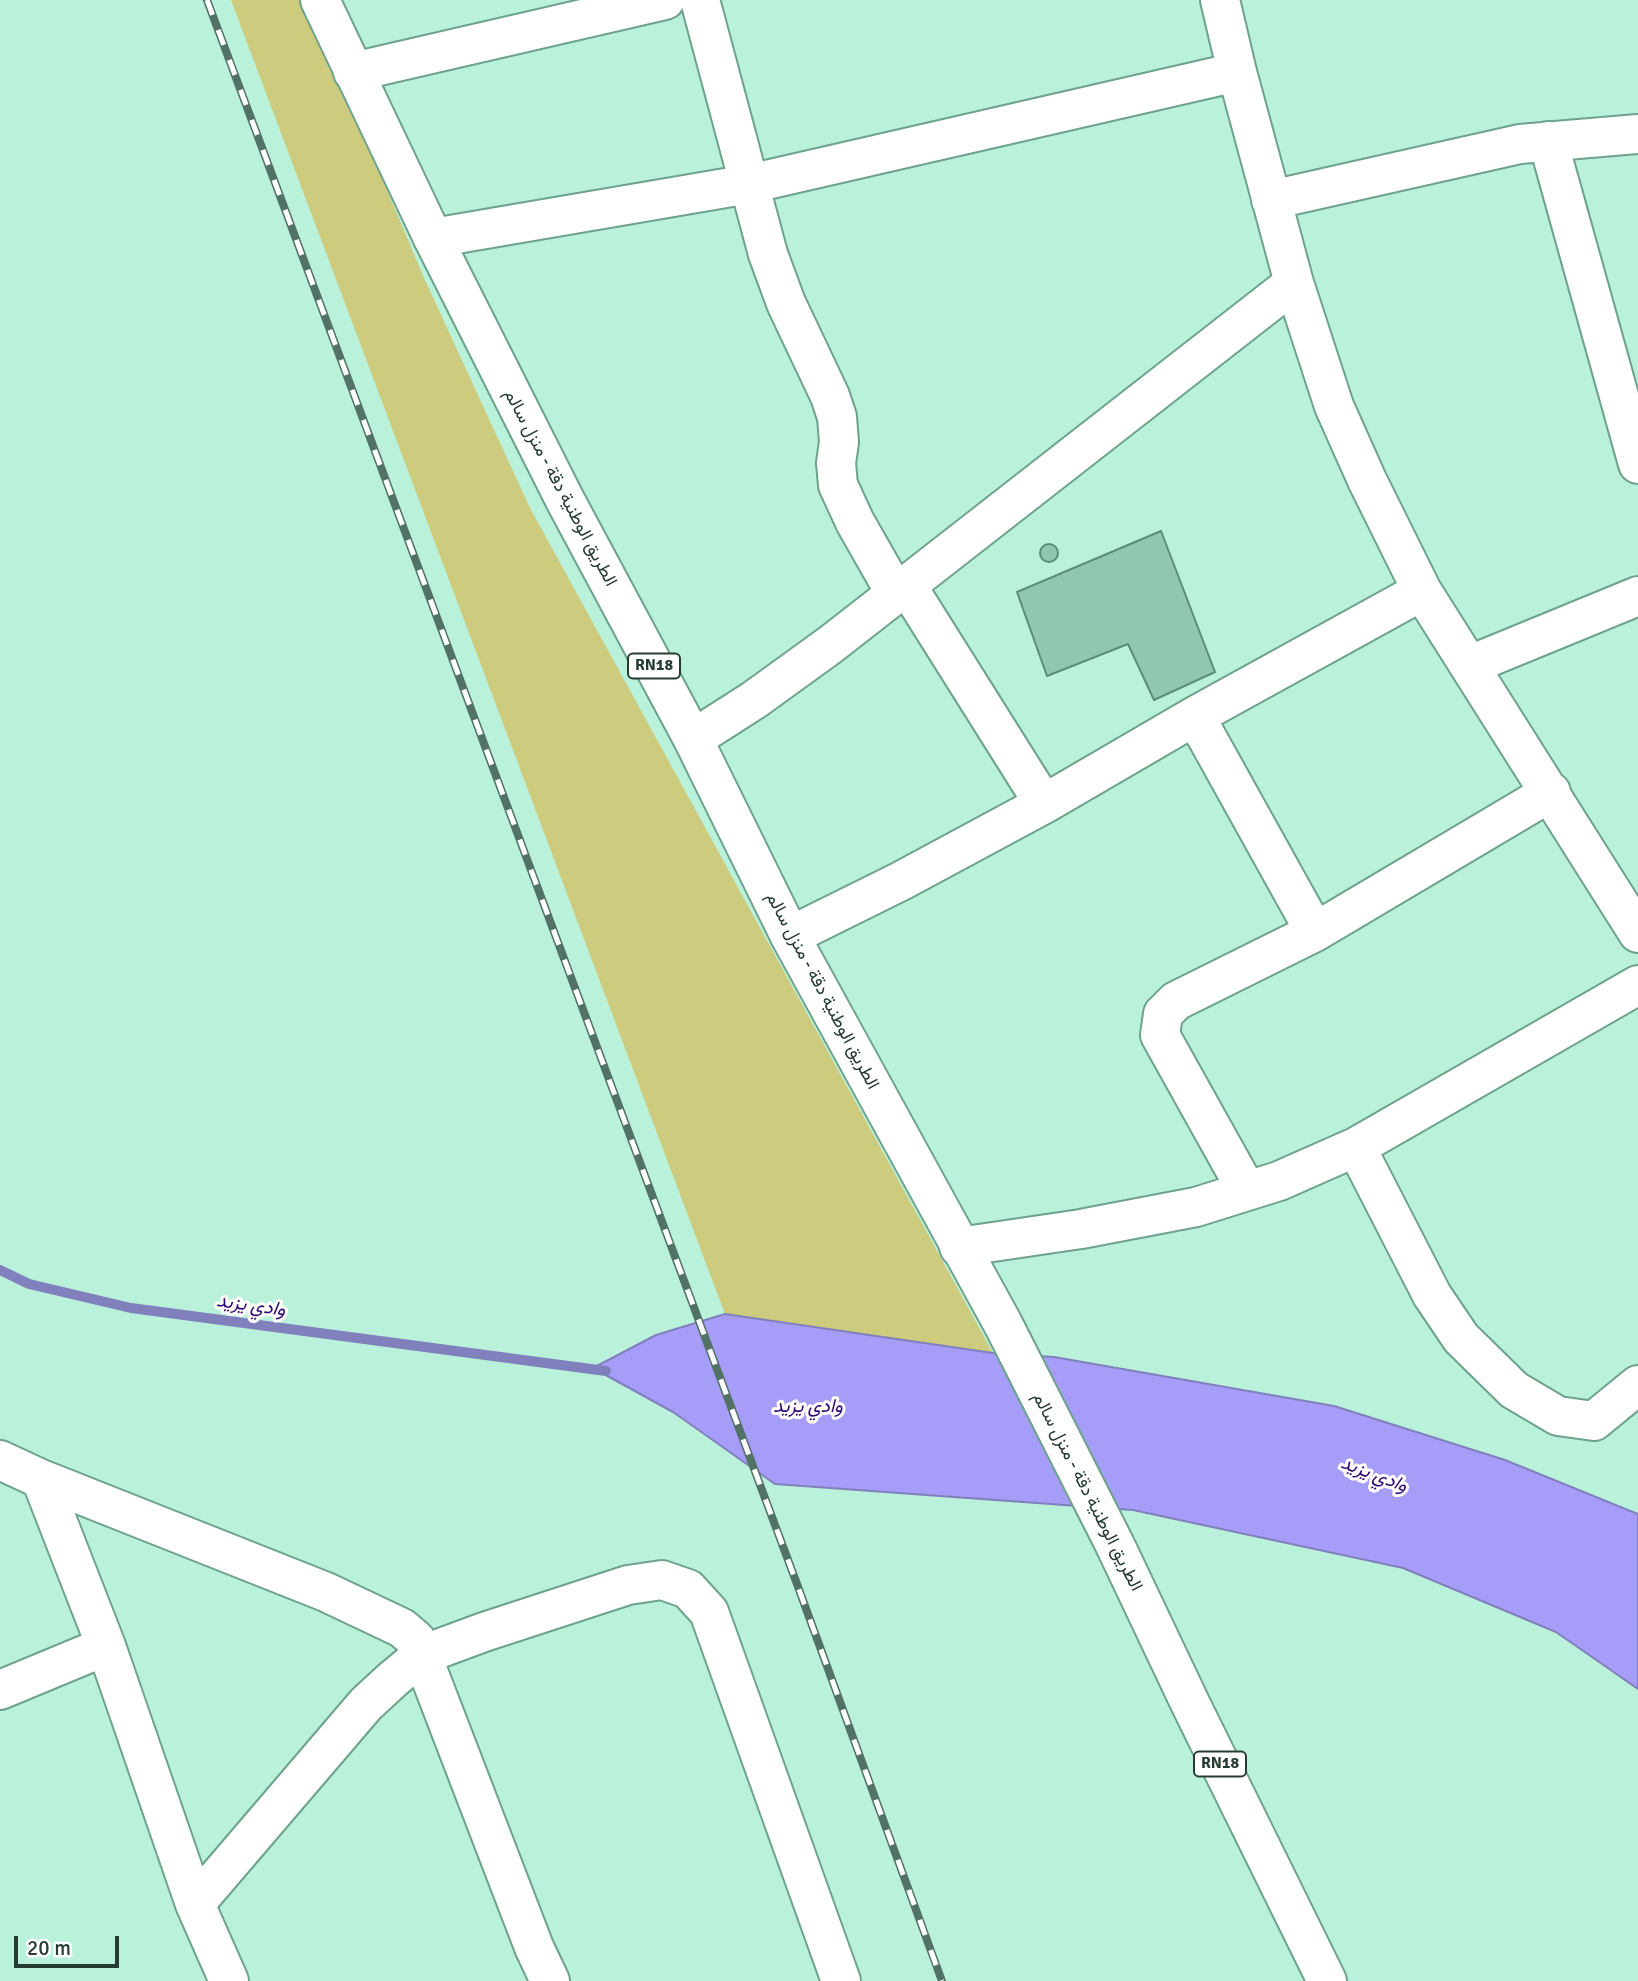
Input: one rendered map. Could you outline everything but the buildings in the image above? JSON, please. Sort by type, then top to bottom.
[{"type":"street","name":"الطريق الوطنية دقة - منزل سالم","points":[[320,0],[433,238],[565,500],[693,739],[790,936],[1003,1324],[1115,1545],[1326,1981]]},
{"type":"street","points":[[353,72],[665,0]]},
{"type":"street","points":[[700,0],[768,254],[786,303],[830,396],[837,417],[838,485],[855,522],[1044,804]]},
{"type":"street","points":[[1220,0],[1294,283],[1334,406],[1367,480],[1422,591],[1638,933]]},
{"type":"street","points":[[433,238],[749,184],[1237,72]]},
{"type":"street","points":[[1271,200],[1520,144],[1638,134]]},
{"type":"street","points":[[1548,141],[1638,464]]},
{"type":"street","points":[[693,739],[765,692],[902,590],[1294,283]]},
{"type":"street","points":[[790,936],[901,881],[1044,804],[1195,716],[1422,591]]},
{"type":"street","points":[[1469,665],[1638,596]]},
{"type":"street","points":[[1195,716],[1315,932]]},
{"type":"street","points":[[1247,1191],[1160,1035],[1163,1014],[1176,1001],[1315,932],[1551,792]]},
{"type":"street","points":[[959,1247],[1082,1229],[1196,1207],[1279,1181],[1356,1147],[1638,985]]},
{"type":"street","points":[[1356,1147],[1432,1295],[1461,1338],[1514,1390],[1558,1416],[1594,1421],[1638,1385]]},
{"type":"street","points":[[0,1460],[41,1479],[326,1592],[402,1628],[415,1640],[534,1947],[550,1981]]},
{"type":"street","points":[[41,1479],[106,1646],[195,1904],[229,1981]]},
{"type":"street","points":[[195,1904],[366,1704],[422,1655],[628,1585],[662,1580],[688,1589],[709,1612],[841,1981]]},
{"type":"street","points":[[0,1690],[106,1646]]},
{"type":"shaded area","points":[[231,0],[307,0],[424,278],[530,508],[993,1353],[725,1314]]},
{"type":"water","name":"وادي يزيد","points":[[725,1314],[993,1353],[1054,1357],[1334,1406],[1505,1460],[1638,1514],[1638,1689],[1556,1632],[1403,1568],[1133,1510],[775,1484],[673,1412],[593,1368],[656,1335]]},
{"type":"waterway","name":"وادي يزيد","points":[[0,1270],[29,1284],[131,1308],[606,1371]]},
{"type":"railway","points":[[207,0],[797,1584],[942,1981]]}]
